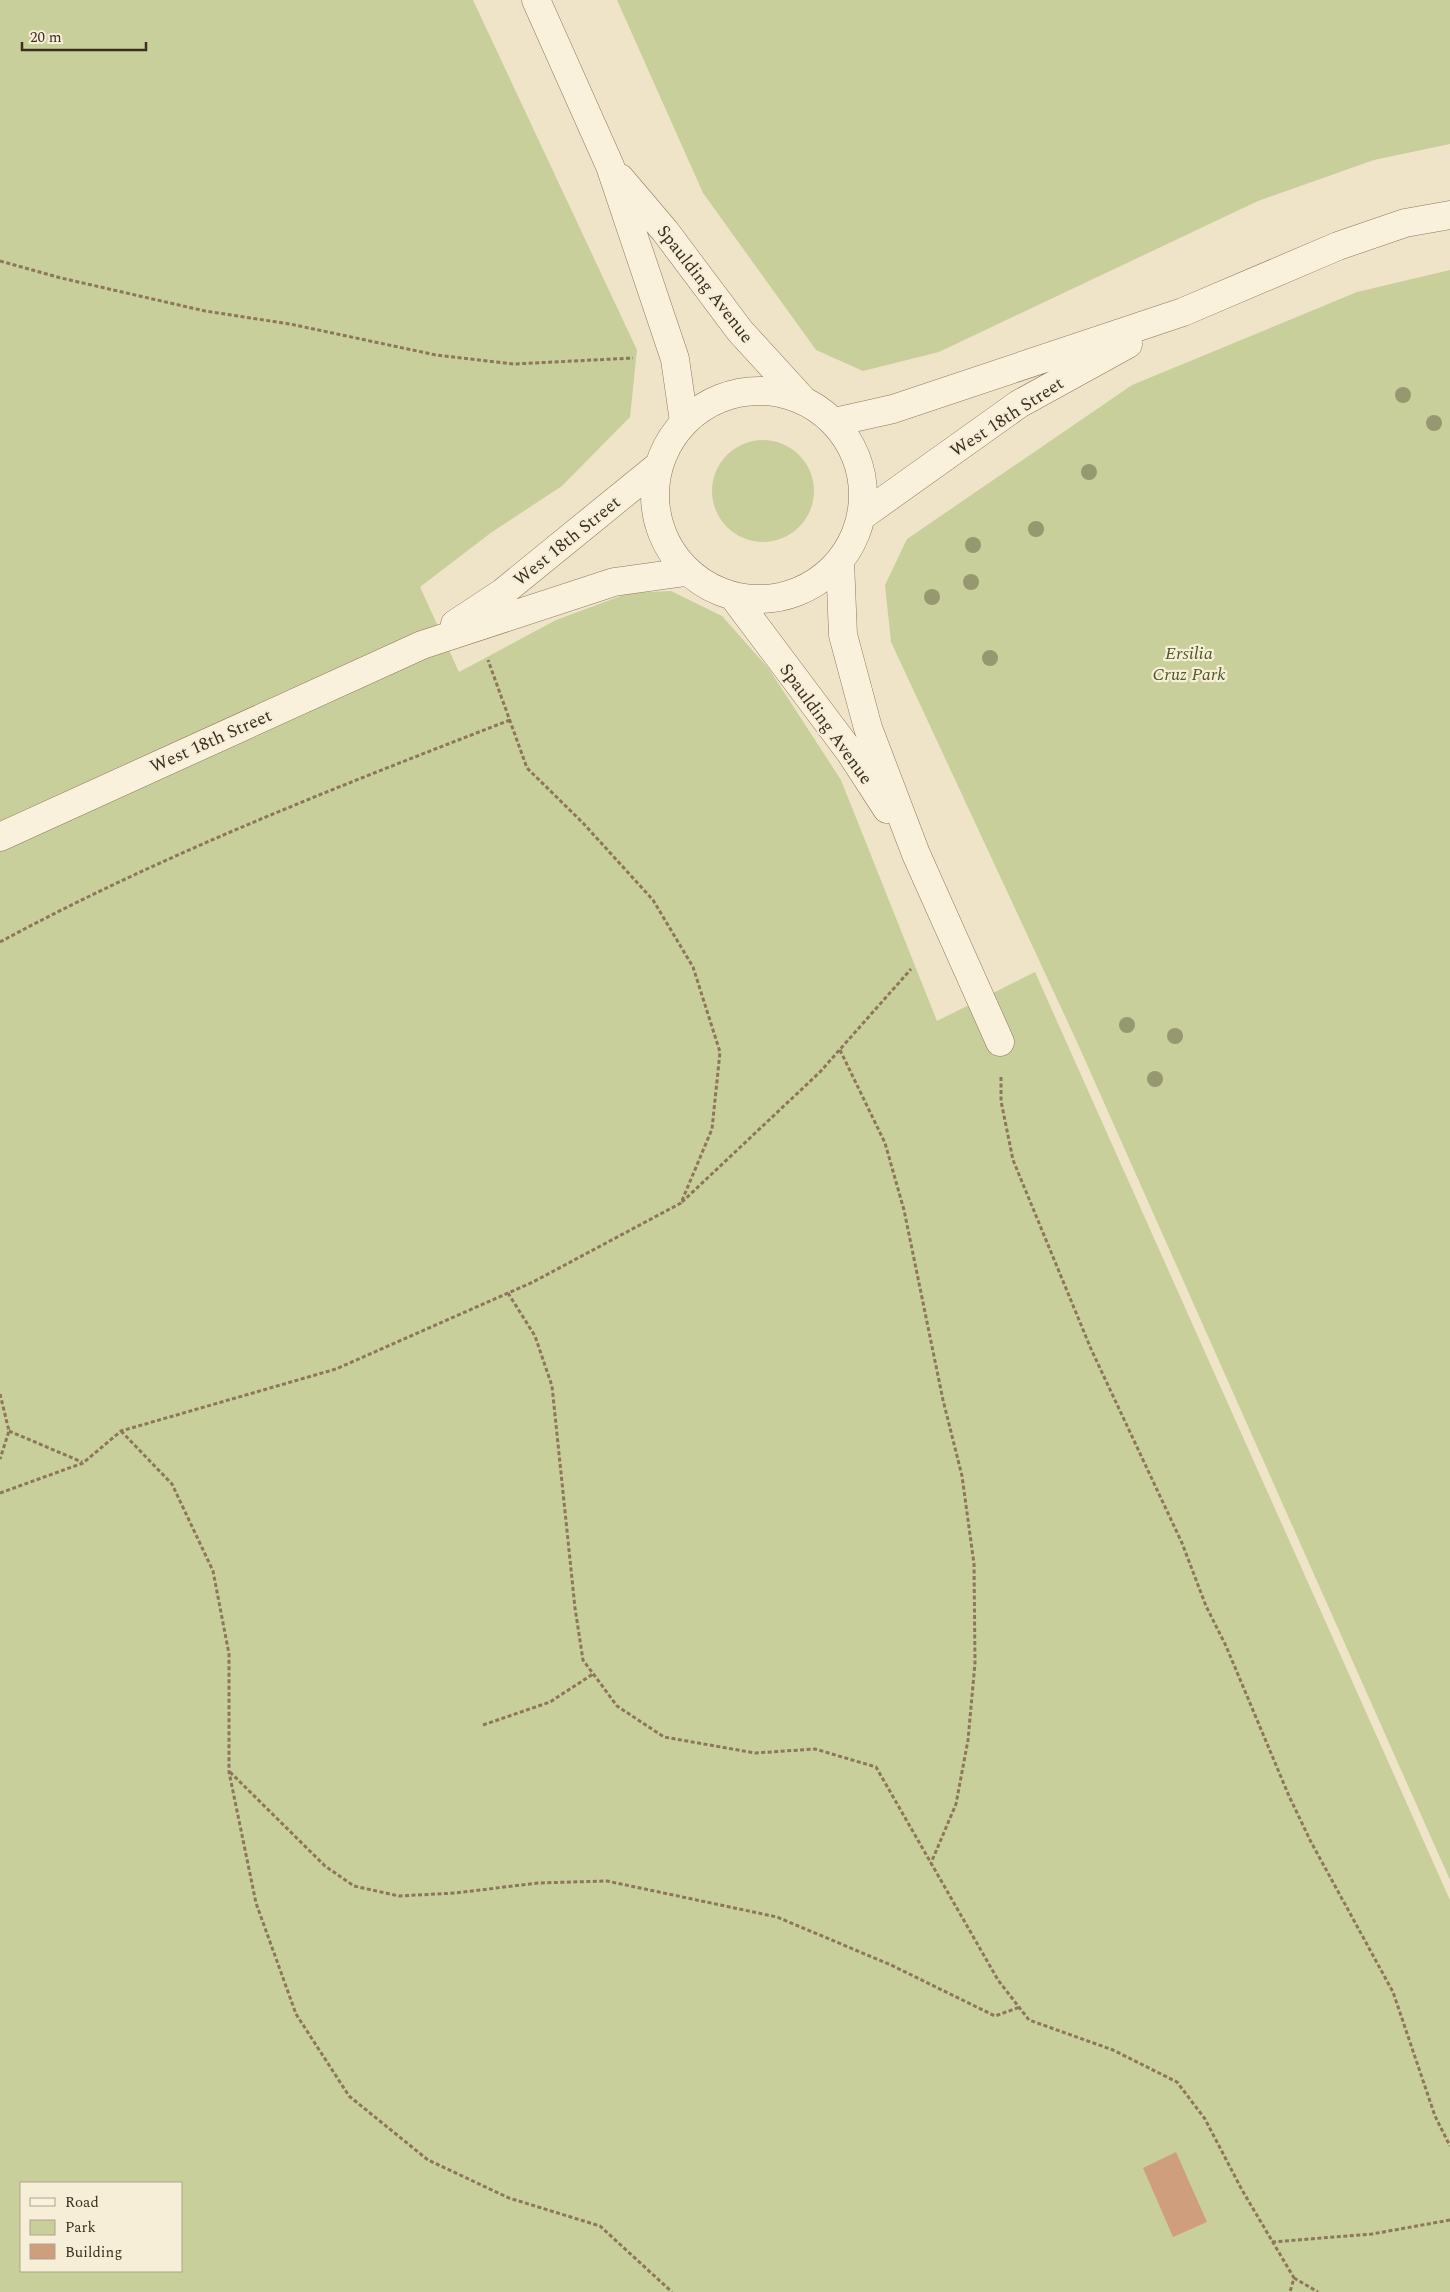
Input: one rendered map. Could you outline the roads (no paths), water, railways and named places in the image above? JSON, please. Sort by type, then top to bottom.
[{"type":"street","name":"Spaulding Avenue","points":[[536,0],[610,166],[675,359],[684,422]]},
{"type":"street","name":"Spaulding Avenue","points":[[610,166],[665,231],[737,328],[803,400]]},
{"type":"street","name":"West 18th Street","points":[[834,422],[893,409],[1183,312],[1348,242],[1405,223],[1450,215]]},
{"type":"street","name":"West 18th Street","points":[[862,516],[1019,404],[1183,312]]},
{"type":"street","points":[[775,392],[803,400],[834,422],[855,454],[864,487],[862,516],[849,548],[840,561],[825,576],[792,595],[762,600],[733,596],[702,584],[686,572],[675,558],[658,524],[654,488],[658,466],[664,450],[684,422],[708,404],[739,393],[775,392]]},
{"type":"street","name":"West 18th Street","points":[[422,645],[502,593],[658,466]]},
{"type":"street","name":"Spaulding Avenue","points":[[840,561],[843,635],[868,728],[916,854],[1000,1042]]},
{"type":"street","name":"West 18th Street","points":[[0,837],[422,645],[614,582],[686,572]]},
{"type":"street","name":"Spaulding Avenue","points":[[733,596],[850,752],[916,854]]},
{"type":"park label","name":"Ersilia Cruz Park","points":[[1189,663]]}]
